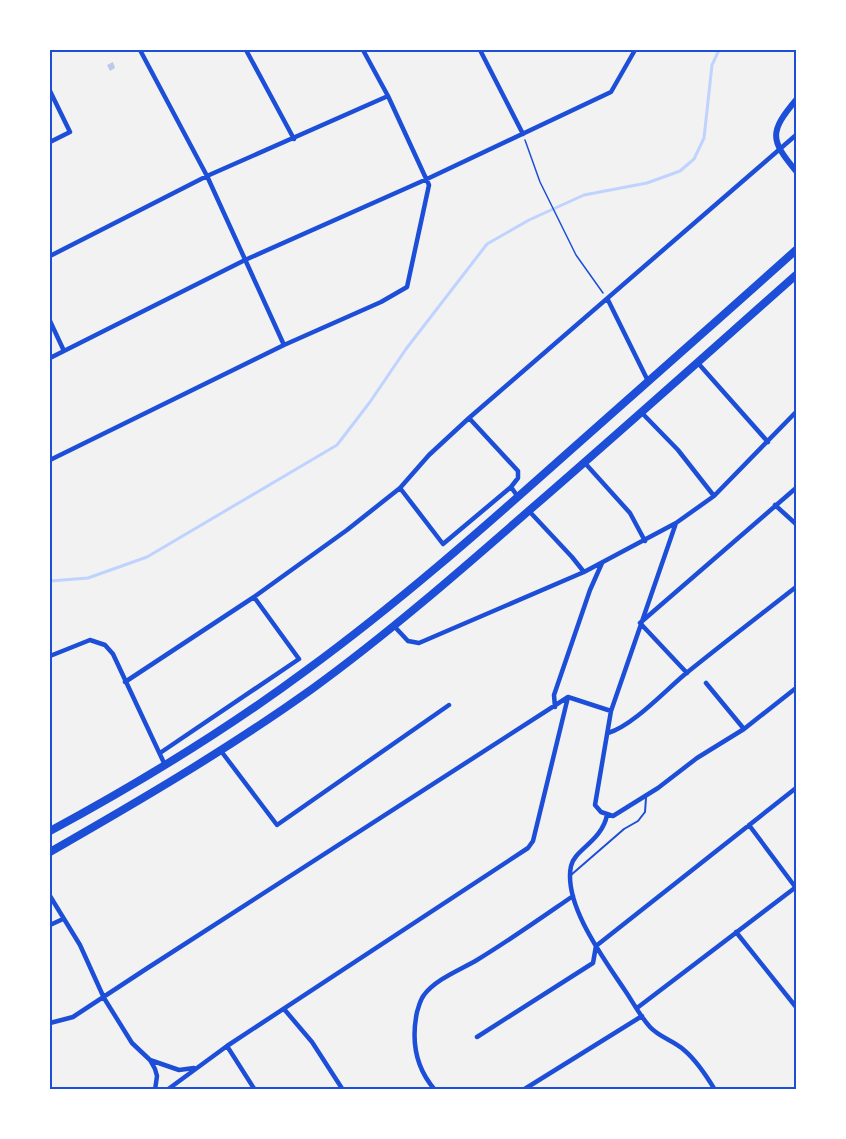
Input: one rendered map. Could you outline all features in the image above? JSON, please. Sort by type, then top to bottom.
[{"type":"main road","points":[[50,831],[165,765],[221,729],[340,645],[422,580],[796,250]]},
{"type":"main road","points":[[50,852],[149,796],[221,751],[312,688],[394,626],[529,511],[796,275]]},
{"type":"street","points":[[140,50],[207,176],[284,345]]},
{"type":"street","points":[[246,50],[294,139]]},
{"type":"street","points":[[50,460],[284,345],[381,302],[407,287],[429,185],[388,96],[363,50]]},
{"type":"street","points":[[480,50],[523,134]]},
{"type":"street","points":[[50,358],[245,260],[427,179],[611,92],[635,50]]},
{"type":"street","points":[[50,91],[70,132],[50,142]]},
{"type":"street","points":[[50,256],[207,176],[388,96]]},
{"type":"street","points":[[796,100],[780,120],[775,132],[779,151],[796,171]]},
{"type":"street","points":[[125,682],[254,597],[347,530],[400,488],[429,455],[469,418],[796,135]]},
{"type":"street","points":[[608,300],[649,381]]},
{"type":"street","points":[[50,321],[64,351]]},
{"type":"street","points":[[697,362],[768,441]]},
{"type":"street","points":[[641,412],[678,450],[714,496]]},
{"type":"street","points":[[394,626],[408,641],[418,643],[584,572],[645,541],[676,523],[714,496],[796,412]]},
{"type":"street","points":[[400,488],[443,544],[512,487],[518,478],[518,471],[469,418]]},
{"type":"street","points":[[584,462],[630,513],[645,541]]},
{"type":"street","points":[[512,487],[518,496]]},
{"type":"street","points":[[640,623],[796,488]]},
{"type":"street","points":[[775,505],[796,524]]},
{"type":"street","points":[[529,511],[584,572]]},
{"type":"street","points":[[676,523],[611,711],[595,805],[601,812],[613,816],[697,758],[744,729],[796,688]]},
{"type":"street","points":[[555,707],[554,695],[590,590],[602,563]]},
{"type":"street","points":[[608,733],[624,726],[796,587]]},
{"type":"street","points":[[160,753],[299,659],[254,597]]},
{"type":"street","points":[[640,623],[687,674]]},
{"type":"street","points":[[50,656],[90,640],[105,645],[112,654],[165,765]]},
{"type":"street","points":[[706,683],[744,729]]},
{"type":"street","points":[[568,698],[611,711]]},
{"type":"street","points":[[50,1023],[73,1017],[104,998],[568,698]]},
{"type":"street","points":[[167,1089],[226,1046],[528,848],[532,841],[568,698]]},
{"type":"street","points":[[221,751],[277,825],[449,705]]},
{"type":"street","points":[[477,1038],[593,963],[596,946],[796,788]]},
{"type":"street","points":[[607,815],[600,833],[576,857],[571,866],[570,882],[573,896],[586,929],[642,1016],[659,1035],[683,1049],[701,1067],[715,1089]]},
{"type":"street","points":[[637,1008],[796,888],[749,825]]},
{"type":"street","points":[[50,896],[80,945],[104,998],[132,1043],[150,1060],[157,1076],[155,1089]]},
{"type":"street","points":[[435,1089],[423,1074],[415,1048],[415,1023],[424,994],[573,896]]},
{"type":"street","points":[[50,925],[63,919]]},
{"type":"street","points":[[736,933],[796,1007]]},
{"type":"street","points":[[284,1009],[312,1042],[343,1089]]},
{"type":"street","points":[[523,1089],[642,1016]]},
{"type":"street","points":[[226,1046],[255,1089]]},
{"type":"street","points":[[150,1060],[179,1070],[196,1068]]},
{"type":"lane","points":[[571,875],[638,821],[645,812],[646,795]]},
{"type":"path","points":[[523,134],[540,182],[576,255],[608,300]]},
{"type":"building","points":[[113,62],[115,68],[110,71],[107,65]]},
{"type":"waterway","points":[[50,581],[88,578],[147,557],[337,445],[406,349],[487,244],[529,220],[584,195],[647,183],[680,171],[694,159],[704,138],[712,65],[719,50]]}]
